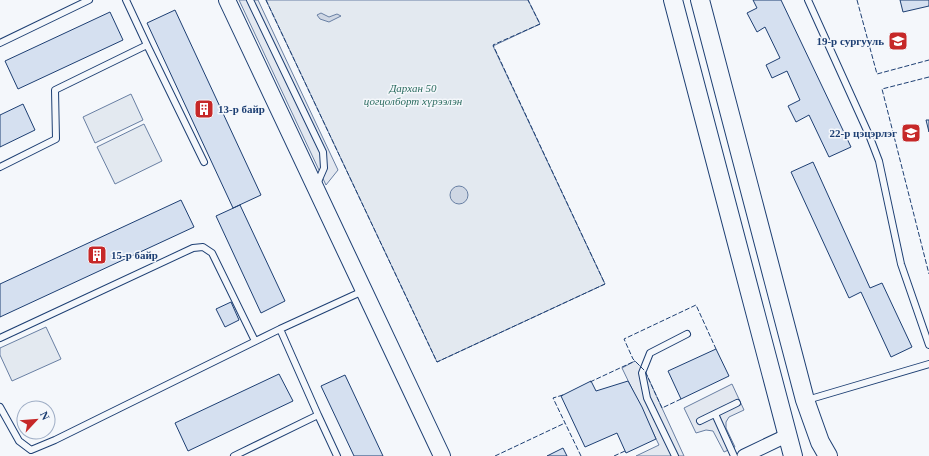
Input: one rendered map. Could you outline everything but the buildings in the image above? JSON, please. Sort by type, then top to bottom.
[{"type":"main road","points":[[673,0],[786,436],[793,456]]},
{"type":"main road","points":[[700,0],[805,400],[820,442],[828,456]]},
{"type":"street","points":[[227,0],[442,456]]},
{"type":"street","points":[[744,456],[786,436]]},
{"type":"lane","points":[[0,43],[89,0]]},
{"type":"lane","points":[[126,0],[204,162]]},
{"type":"lane","points":[[250,0],[323,152],[325,163],[324,168],[315,188]]},
{"type":"lane","points":[[808,0],[869,135],[879,161],[901,264],[929,345]]},
{"type":"lane","points":[[0,167],[56,140],[55,90],[147,45]]},
{"type":"lane","points":[[0,338],[194,248],[203,247],[212,253],[255,341]]},
{"type":"lane","points":[[0,407],[19,441],[31,450],[55,440],[280,329],[364,291]]},
{"type":"lane","points":[[280,329],[337,456]]},
{"type":"lane","points":[[675,456],[647,398],[642,373],[650,353],[686,334]]},
{"type":"lane","points":[[805,400],[929,364]]},
{"type":"lane","points":[[700,421],[737,403]]},
{"type":"lane","points":[[715,414],[734,456]]},
{"type":"lane","points":[[234,456],[318,415]]},
{"type":"green space","name":"Дархан 50 цогцолборт хүрээлэн","points":[[266,0],[528,0],[540,24],[493,46],[605,284],[437,362]]},
{"type":"green space","points":[[131,94],[143,120],[95,143],[83,117]]},
{"type":"green space","points":[[144,124],[162,161],[115,184],[97,147]]},
{"type":"green space","points":[[46,327],[61,359],[12,381],[0,355],[0,348]]},
{"type":"shaded area","points":[[239,0],[258,0],[338,170],[326,185]]},
{"type":"shaded area","points":[[321,13],[329,17],[337,14],[341,16],[329,22],[320,19],[317,15]]},
{"type":"shaded area","points":[[459,186],[465,189],[468,195],[465,201],[459,204],[453,201],[450,195],[453,189]]},
{"type":"shaded area","points":[[635,361],[645,371],[684,456],[636,456],[659,445],[622,368]]},
{"type":"shaded area","points":[[732,384],[744,410],[729,417],[726,422],[726,428],[735,447],[724,452],[713,431],[706,430],[696,433],[684,408]]},
{"type":"fence","points":[[266,0],[437,362],[605,284],[493,45],[540,24],[528,0]]},
{"type":"fence","points":[[857,0],[877,74],[929,60]]},
{"type":"fence","points":[[929,77],[882,89],[929,274]]},
{"type":"fence","points":[[681,399],[662,408],[645,371],[633,359],[624,339],[696,305],[716,349]]},
{"type":"fence","points":[[590,382],[635,361]]},
{"type":"fence","points":[[563,395],[553,398],[581,456]]},
{"type":"fence","points":[[495,456],[565,423]]},
{"type":"fence","points":[[614,456],[625,451]]},
{"type":"place","name":"19-р сургууль","points":[[898,41]]},
{"type":"place","name":"13-р байр","points":[[204,109]]},
{"type":"place","name":"22-р цэцэрлэг","points":[[911,133]]},
{"type":"place","name":"15-р байр","points":[[97,255]]}]
